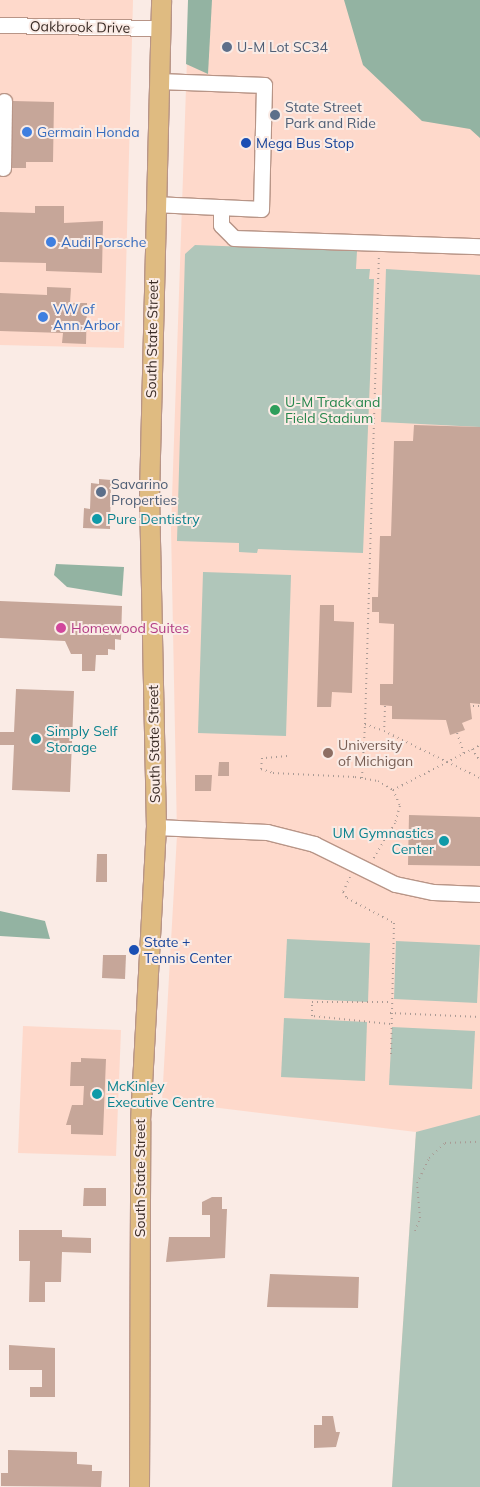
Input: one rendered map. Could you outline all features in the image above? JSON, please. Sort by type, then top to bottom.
[{"type":"main road","name":"South State Street","points":[[139,1487],[140,1121],[156,826],[149,496],[161,0]]},
{"type":"street","name":"Oakbrook Drive","points":[[0,25],[160,28]]},
{"type":"street","points":[[155,204],[262,209],[264,85],[159,81]]},
{"type":"street","points":[[3,168],[4,101]]},
{"type":"street","points":[[221,207],[221,225],[234,238],[480,246]]},
{"type":"street","points":[[156,826],[267,832],[314,844],[358,873],[395,884],[433,892],[480,894]]},
{"type":"path","points":[[362,778],[380,249]]},
{"type":"path","points":[[384,731],[385,706]]},
{"type":"path","points":[[473,706],[480,706]]},
{"type":"path","points":[[364,724],[384,731],[445,763],[480,778]]},
{"type":"path","points":[[457,733],[464,753]]},
{"type":"path","points":[[393,790],[480,744]]},
{"type":"path","points":[[475,747],[480,748]]},
{"type":"path","points":[[472,749],[480,761]]},
{"type":"path","points":[[286,756],[262,758],[261,769],[273,773],[362,778],[378,781],[393,790],[400,806],[395,823],[344,892],[347,898],[394,923],[390,1056]]},
{"type":"path","points":[[343,870],[358,873]]},
{"type":"path","points":[[390,1024],[312,1016],[312,1002],[391,1002]]},
{"type":"path","points":[[390,1013],[480,1017]]},
{"type":"path","points":[[416,1231],[420,1218],[417,1183],[429,1158],[445,1143],[480,1142]]},
{"type":"shaded area","points":[[0,0],[133,0],[124,348],[0,345]]},
{"type":"shaded area","name":"University of Michigan","points":[[189,0],[480,0],[480,1487],[392,1487],[416,1132],[162,1101],[177,835],[171,528]]},
{"type":"shaded area","points":[[23,1026],[121,1030],[116,1156],[18,1153]]},
{"type":"green space","points":[[188,0],[212,0],[208,74],[186,64]]},
{"type":"green space","points":[[344,0],[480,0],[480,138],[470,129],[422,121],[363,65]]},
{"type":"green space","name":"U-M Track and Field Stadium","points":[[195,245],[357,251],[356,269],[370,269],[369,279],[374,279],[363,553],[258,549],[257,553],[239,552],[239,543],[177,541],[185,254]]},
{"type":"green space","name":"U-M Track and Field Stadium","points":[[386,269],[480,275],[480,427],[381,422]]},
{"type":"green space","points":[[56,564],[124,567],[122,596],[67,587],[54,575]]},
{"type":"green space","points":[[203,572],[291,575],[286,736],[198,733]]},
{"type":"green space","points":[[0,911],[45,921],[50,939],[0,936]]},
{"type":"green space","points":[[287,939],[370,943],[368,1002],[284,998]]},
{"type":"green space","points":[[396,941],[480,945],[477,1003],[394,999]]},
{"type":"green space","points":[[284,1018],[367,1022],[365,1081],[281,1077]]},
{"type":"green space","points":[[392,1027],[475,1031],[472,1089],[389,1085]]},
{"type":"green space","points":[[480,1115],[480,1487],[392,1487],[416,1132]]},
{"type":"building","name":"Germain Honda","points":[[13,101],[54,102],[53,162],[26,162],[26,168],[12,168]]},
{"type":"building","name":"Audi Porsche","points":[[35,206],[64,206],[64,223],[103,221],[102,273],[46,271],[46,263],[0,262],[0,212],[35,213]]},
{"type":"building","name":"VW of Ann Arbor","points":[[47,287],[71,288],[70,303],[87,303],[86,344],[62,343],[63,333],[0,331],[0,293],[47,295]]},
{"type":"building","points":[[414,425],[480,427],[480,704],[470,703],[472,719],[462,723],[465,730],[450,735],[446,720],[392,719],[392,706],[380,705],[380,684],[393,684],[394,624],[379,623],[379,612],[372,612],[372,597],[378,597],[380,536],[391,536],[394,441],[413,441]]},
{"type":"building","points":[[99,479],[111,480],[110,529],[83,528],[84,508],[90,509],[91,483],[99,484]]},
{"type":"building","name":"Homewood Suites","points":[[0,601],[122,606],[121,640],[115,639],[115,650],[108,649],[108,655],[96,655],[95,671],[82,671],[82,654],[71,654],[65,641],[0,638]]},
{"type":"building","points":[[320,605],[334,605],[334,621],[354,622],[352,693],[332,692],[331,707],[317,707]]},
{"type":"building","name":"Simply Self Storage","points":[[16,689],[74,691],[70,792],[12,790],[14,745],[0,745],[0,732],[14,732]]},
{"type":"building","points":[[219,762],[229,762],[229,776],[218,776]]},
{"type":"building","points":[[195,775],[212,775],[211,791],[195,791]]},
{"type":"building","name":"UM Gymnastics Center","points":[[409,815],[480,817],[480,866],[408,865]]},
{"type":"building","points":[[97,854],[107,854],[107,882],[96,882]]},
{"type":"building","points":[[103,955],[126,955],[125,979],[102,978]]},
{"type":"building","name":"McKinley Executive Centre","points":[[81,1058],[106,1059],[103,1135],[71,1134],[71,1125],[66,1125],[72,1105],[83,1105],[84,1086],[70,1086],[71,1062],[81,1062]]},
{"type":"building","points":[[84,1188],[106,1188],[106,1206],[83,1206]]},
{"type":"building","points":[[212,1197],[222,1197],[222,1209],[227,1209],[225,1258],[166,1262],[169,1237],[210,1237],[210,1215],[202,1215],[202,1202]]},
{"type":"building","points":[[19,1230],[62,1230],[62,1237],[91,1238],[91,1253],[62,1252],[61,1282],[45,1282],[45,1302],[29,1302],[30,1261],[19,1261]]},
{"type":"building","points":[[270,1274],[359,1277],[358,1308],[267,1307]]},
{"type":"building","points":[[9,1345],[55,1348],[55,1397],[30,1397],[30,1387],[42,1387],[42,1370],[9,1370]]},
{"type":"building","points":[[322,1416],[333,1416],[336,1432],[340,1432],[336,1447],[314,1448],[314,1425],[322,1425]]},
{"type":"building","points":[[8,1450],[77,1452],[77,1464],[92,1465],[92,1471],[102,1471],[101,1487],[1,1486],[1,1473],[8,1473]]},
{"type":"place","name":"U-M Lot SC34","points":[[227,47]]},
{"type":"place","name":"State Street Park and Ride","points":[[275,115]]},
{"type":"place","name":"Germain Honda","points":[[27,132]]},
{"type":"place","name":"Mega Bus Stop","points":[[246,143]]},
{"type":"place","name":"Audi Porsche","points":[[51,242]]},
{"type":"place","name":"VW of Ann Arbor","points":[[43,317]]},
{"type":"place","name":"U-M Track and Field Stadium","points":[[275,410]]},
{"type":"place","name":"Savarino Properties","points":[[101,492]]},
{"type":"place","name":"Pure Dentistry","points":[[97,519]]},
{"type":"place","name":"Homewood Suites","points":[[61,628]]},
{"type":"place","name":"Simply Self Storage","points":[[36,739]]},
{"type":"place","name":"University of Michigan","points":[[328,753]]},
{"type":"place","name":"UM Gymnastics Center","points":[[444,841]]},
{"type":"place","name":"State + Tennis Center","points":[[134,950]]},
{"type":"place","name":"McKinley Executive Centre","points":[[97,1094]]}]
